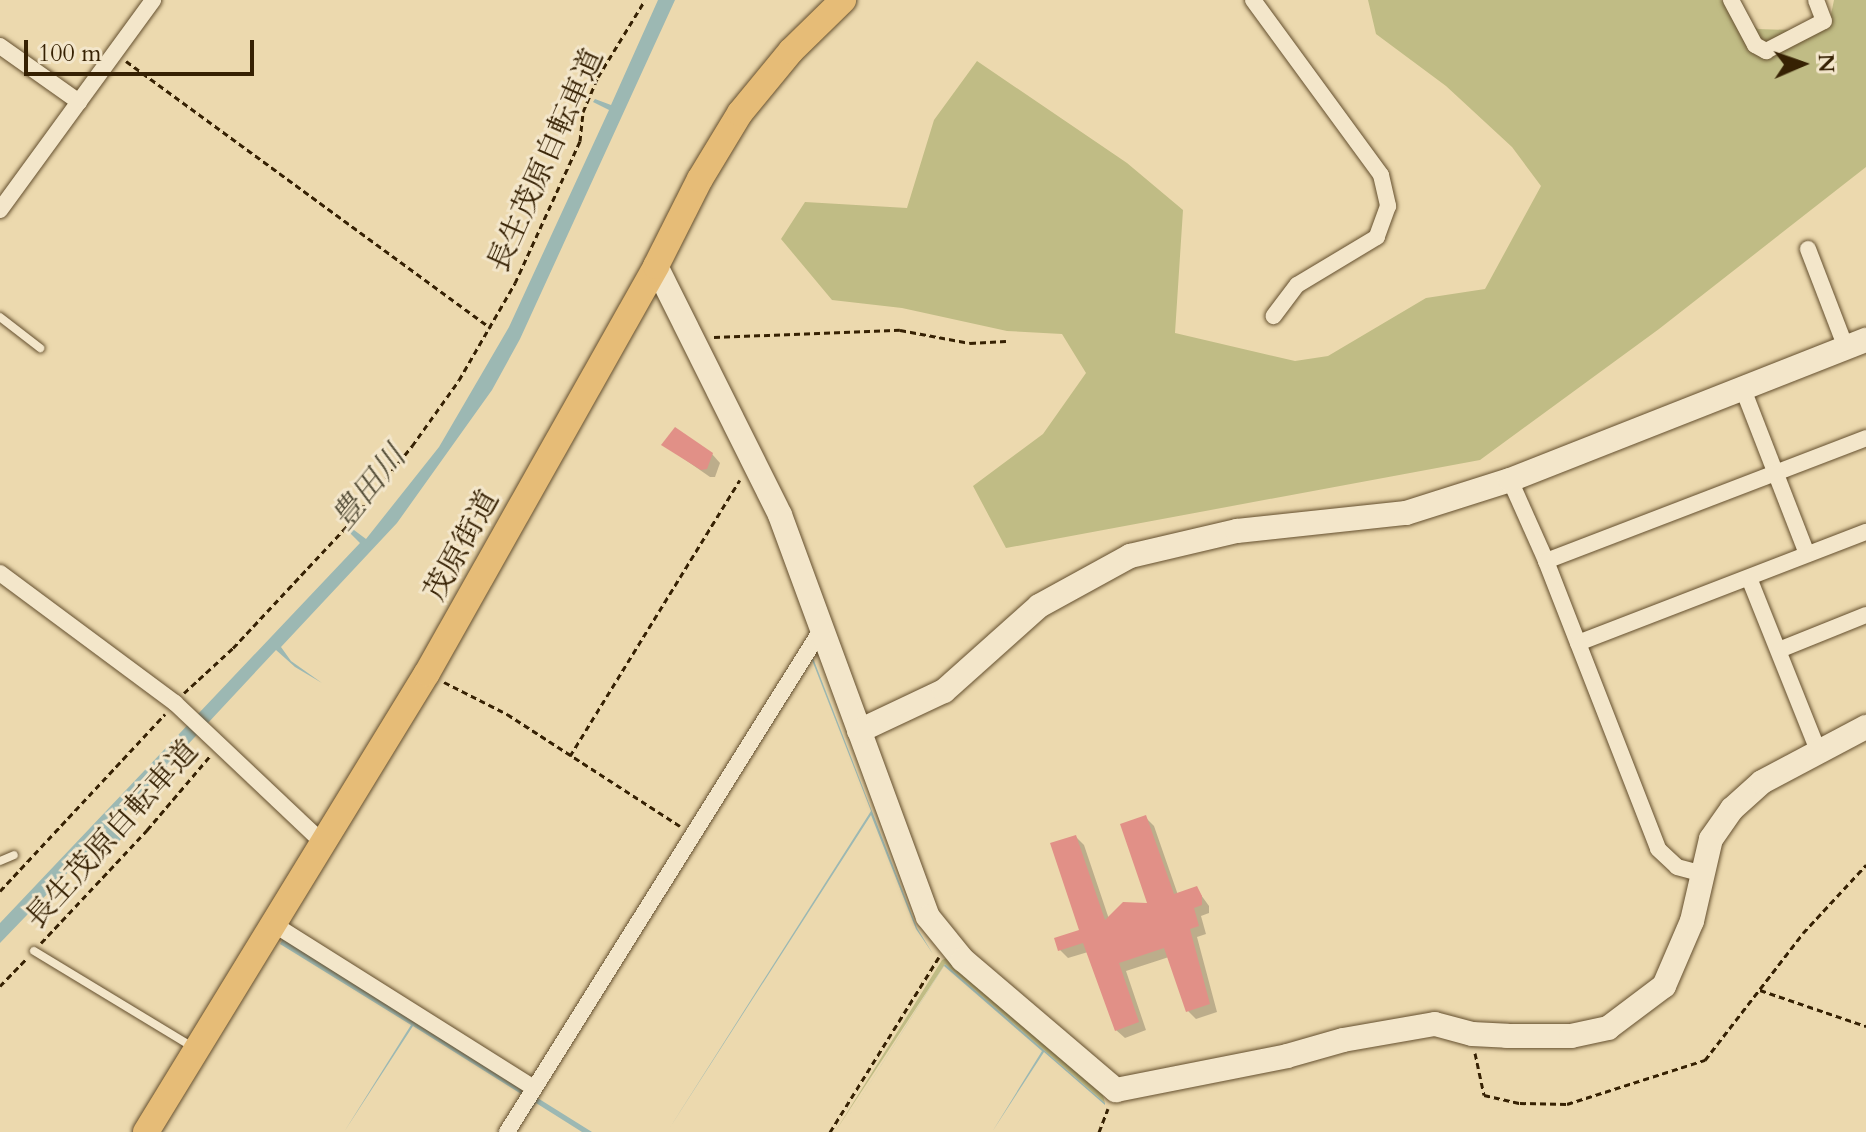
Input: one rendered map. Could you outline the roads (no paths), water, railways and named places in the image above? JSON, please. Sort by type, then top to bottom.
[{"type":"main road","name":"茂原街道","points":[[146,1132],[427,673],[656,266],[700,179],[740,113],[791,51],[843,0]]},
{"type":"street","points":[[0,210],[153,0]]},
{"type":"street","points":[[1253,0],[1381,175],[1388,206],[1377,237],[1297,285],[1274,316]]},
{"type":"street","points":[[1731,0],[1755,45],[1766,51],[1824,21],[1816,0]]},
{"type":"street","points":[[0,46],[79,102]]},
{"type":"street","points":[[859,731],[944,691],[1039,606],[1130,556],[1237,531],[1406,513],[1510,480],[1856,344],[1808,249]]},
{"type":"street","points":[[656,266],[780,515],[928,917],[947,944],[1032,1022],[1116,1090],[1287,1056],[1343,1040],[1435,1024],[1472,1034],[1571,1036],[1608,1028],[1664,986],[1692,921],[1711,839],[1732,809],[1762,782],[1866,727]]},
{"type":"street","points":[[1743,389],[1807,554]]},
{"type":"street","points":[[1546,561],[1866,438]]},
{"type":"street","points":[[1510,480],[1546,561],[1658,849],[1677,867],[1704,874]]},
{"type":"street","points":[[1578,643],[1866,532]]},
{"type":"street","points":[[0,573],[175,703],[323,843]]},
{"type":"street","points":[[1749,578],[1819,753]]},
{"type":"street","points":[[1779,650],[1866,615]]},
{"type":"street","points":[[507,1132],[821,630]]},
{"type":"street","points":[[275,925],[534,1088]]},
{"type":"lane","points":[[0,317],[40,348]]},
{"type":"lane","points":[[0,861],[14,855]]},
{"type":"lane","points":[[34,951],[197,1050]]},
{"type":"water","points":[[658,0],[675,0],[520,339],[492,390],[397,523],[281,647],[291,661],[322,683],[295,667],[276,650],[110,828],[121,839],[118,843],[105,834],[0,943],[0,923],[360,543],[347,530],[350,527],[366,539],[439,447],[509,327],[609,110],[593,102],[595,99],[611,105]]},
{"type":"water","points":[[813,658],[917,928],[933,954],[916,929],[871,815],[667,1132],[871,811],[812,660],[545,1084]]},
{"type":"water","points":[[283,939],[592,1132],[582,1132],[536,1103],[515,1132],[534,1102],[413,1026],[344,1132],[411,1025],[280,944]]},
{"type":"water","points":[[945,964],[1105,1105],[1044,1052],[992,1132],[1042,1051],[944,966],[839,1132]]},
{"type":"water label","name":"豊田川","points":[[369,488]]}]
